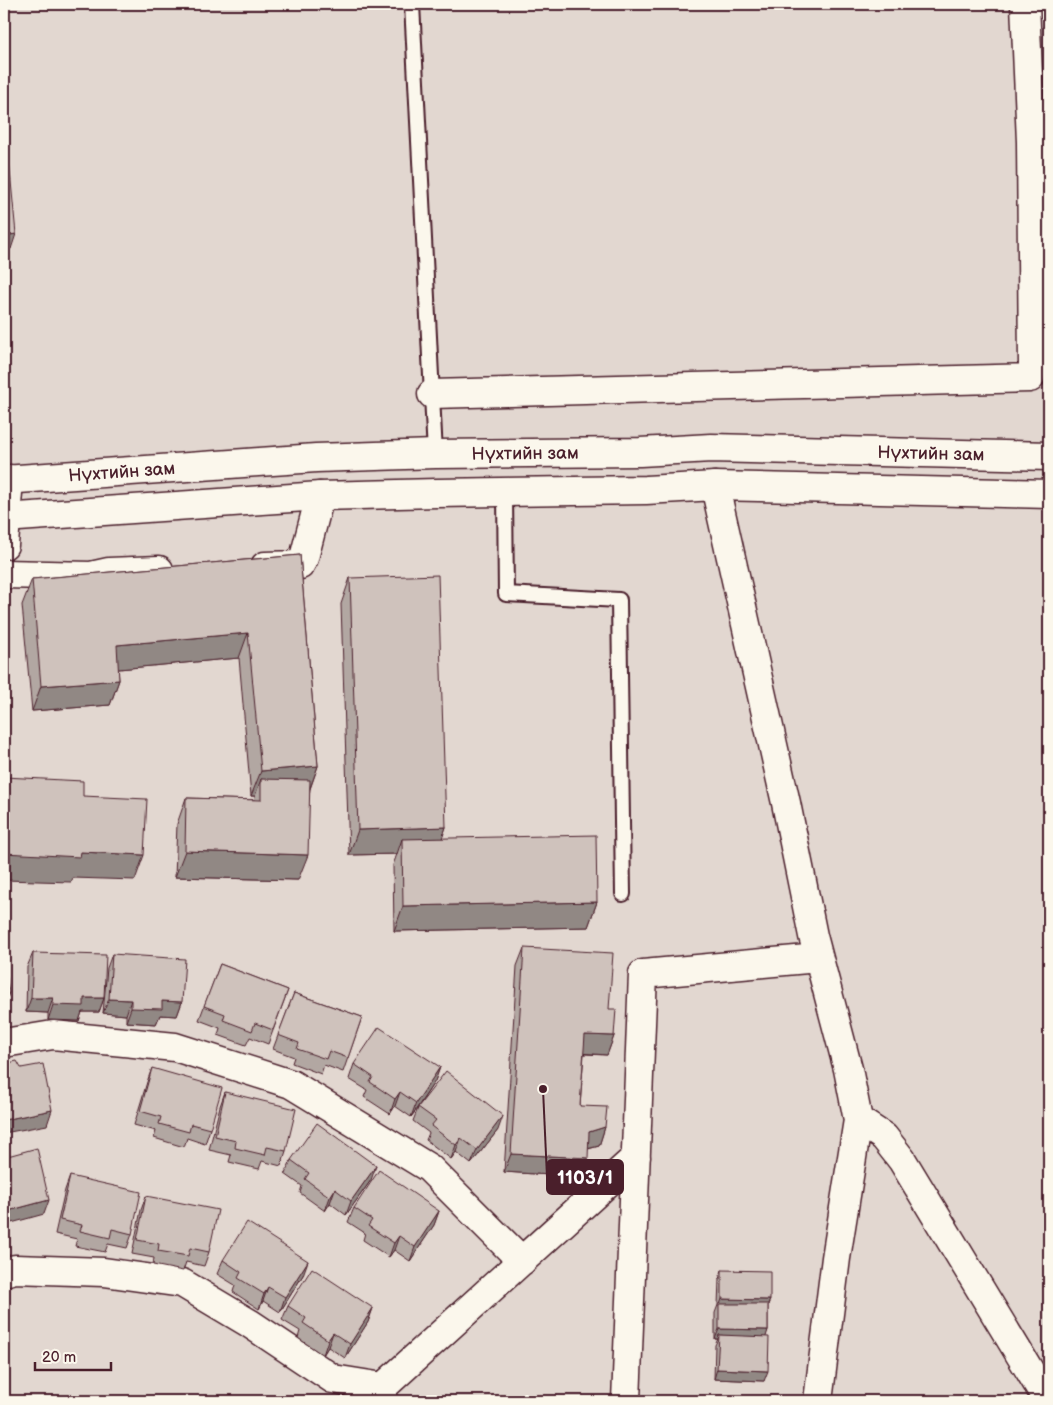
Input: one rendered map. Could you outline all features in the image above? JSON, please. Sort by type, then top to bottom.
[{"type":"street","points":[[432,394],[1030,378],[1034,366],[1031,142],[1025,4]]},
{"type":"street","name":"Нүхтийн зам","points":[[6,480],[316,458],[435,454],[640,452],[711,448],[1049,456]]},
{"type":"street","points":[[6,480],[4,527],[320,496],[646,490],[715,486],[1049,494]]},
{"type":"street","points":[[715,486],[786,803],[818,958],[848,1070],[858,1120],[836,1258],[818,1401]]},
{"type":"street","points":[[243,567],[300,565],[304,558],[320,496]]},
{"type":"street","points":[[4,574],[91,576],[108,572],[185,569]]},
{"type":"street","points":[[626,1401],[643,974],[818,958]]},
{"type":"street","points":[[4,1043],[53,1035],[175,1047],[291,1084],[428,1168],[522,1261]]},
{"type":"street","points":[[858,1120],[884,1137],[902,1160],[1048,1401]]},
{"type":"street","points":[[4,1272],[15,1269],[104,1272],[182,1283],[249,1323],[333,1378],[383,1394],[522,1261],[636,1157]]},
{"type":"lane","points":[[412,4],[435,454]]},
{"type":"lane","points":[[505,493],[506,594],[619,600],[623,894]]},
{"type":"shaded area","points":[[4,4],[1049,4],[1049,1401],[4,1401]]},
{"type":"building","points":[[4,108],[16,234],[4,236]]},
{"type":"building","points":[[300,555],[318,766],[261,771],[248,633],[117,645],[119,680],[41,686],[32,579]]},
{"type":"building","points":[[438,575],[446,827],[358,830],[350,578]]},
{"type":"building","points":[[4,617],[6,672],[4,672]]},
{"type":"building","points":[[4,777],[83,781],[83,796],[147,799],[144,855],[81,852],[80,857],[4,853]]},
{"type":"building","points":[[261,779],[310,780],[308,855],[185,851],[186,798],[261,800]]},
{"type":"building","points":[[596,835],[597,902],[403,906],[402,839]]},
{"type":"building","points":[[524,948],[613,953],[609,1009],[616,1009],[614,1036],[585,1035],[580,1106],[607,1107],[605,1127],[589,1132],[588,1158],[511,1154]]},
{"type":"building","points":[[33,953],[106,955],[104,998],[84,998],[84,1006],[53,1005],[53,998],[31,998]]},
{"type":"building","points":[[112,954],[185,959],[182,1002],[162,1001],[162,1009],[131,1008],[131,1000],[109,999]]},
{"type":"building","points":[[4,959],[9,993],[4,994]]},
{"type":"building","points":[[220,964],[288,990],[273,1030],[255,1023],[252,1031],[223,1020],[225,1014],[204,1006]]},
{"type":"building","points":[[294,993],[362,1017],[348,1058],[329,1051],[326,1059],[297,1049],[299,1043],[278,1035]]},
{"type":"building","points":[[379,1027],[440,1067],[416,1103],[400,1092],[395,1099],[370,1082],[373,1077],[354,1064]]},
{"type":"building","points":[[17,1061],[21,1068],[43,1064],[52,1110],[4,1120],[4,1064]]},
{"type":"building","points":[[152,1068],[222,1088],[210,1129],[191,1124],[189,1132],[159,1124],[161,1117],[140,1111]]},
{"type":"building","points":[[446,1071],[503,1116],[477,1150],[461,1138],[456,1145],[431,1126],[436,1120],[418,1107]]},
{"type":"building","points":[[225,1092],[296,1109],[286,1151],[267,1147],[265,1155],[235,1148],[236,1141],[215,1136]]},
{"type":"building","points":[[317,1123],[376,1166],[351,1201],[335,1189],[330,1197],[305,1179],[309,1173],[291,1160]]},
{"type":"building","points":[[37,1148],[49,1200],[4,1212],[4,1157]]},
{"type":"building","points":[[379,1170],[439,1211],[415,1247],[399,1236],[394,1243],[368,1226],[372,1220],[354,1208]]},
{"type":"building","points":[[70,1176],[141,1192],[132,1234],[112,1229],[110,1238],[80,1231],[82,1225],[60,1220]]},
{"type":"building","points":[[146,1196],[218,1210],[209,1252],[190,1248],[188,1256],[158,1251],[159,1244],[137,1240]]},
{"type":"building","points":[[247,1222],[308,1261],[285,1297],[268,1287],[264,1294],[238,1278],[241,1272],[223,1260]]},
{"type":"building","points":[[312,1268],[373,1308],[350,1344],[333,1333],[328,1340],[303,1323],[306,1318],[288,1306]]},
{"type":"building","points":[[722,1270],[770,1271],[770,1300],[722,1299]]},
{"type":"building","points":[[719,1304],[768,1304],[768,1330],[719,1329]]},
{"type":"building","points":[[719,1335],[769,1337],[768,1371],[717,1369]]},
{"type":"place","name":"1103/1","points":[[543,1089]]}]
